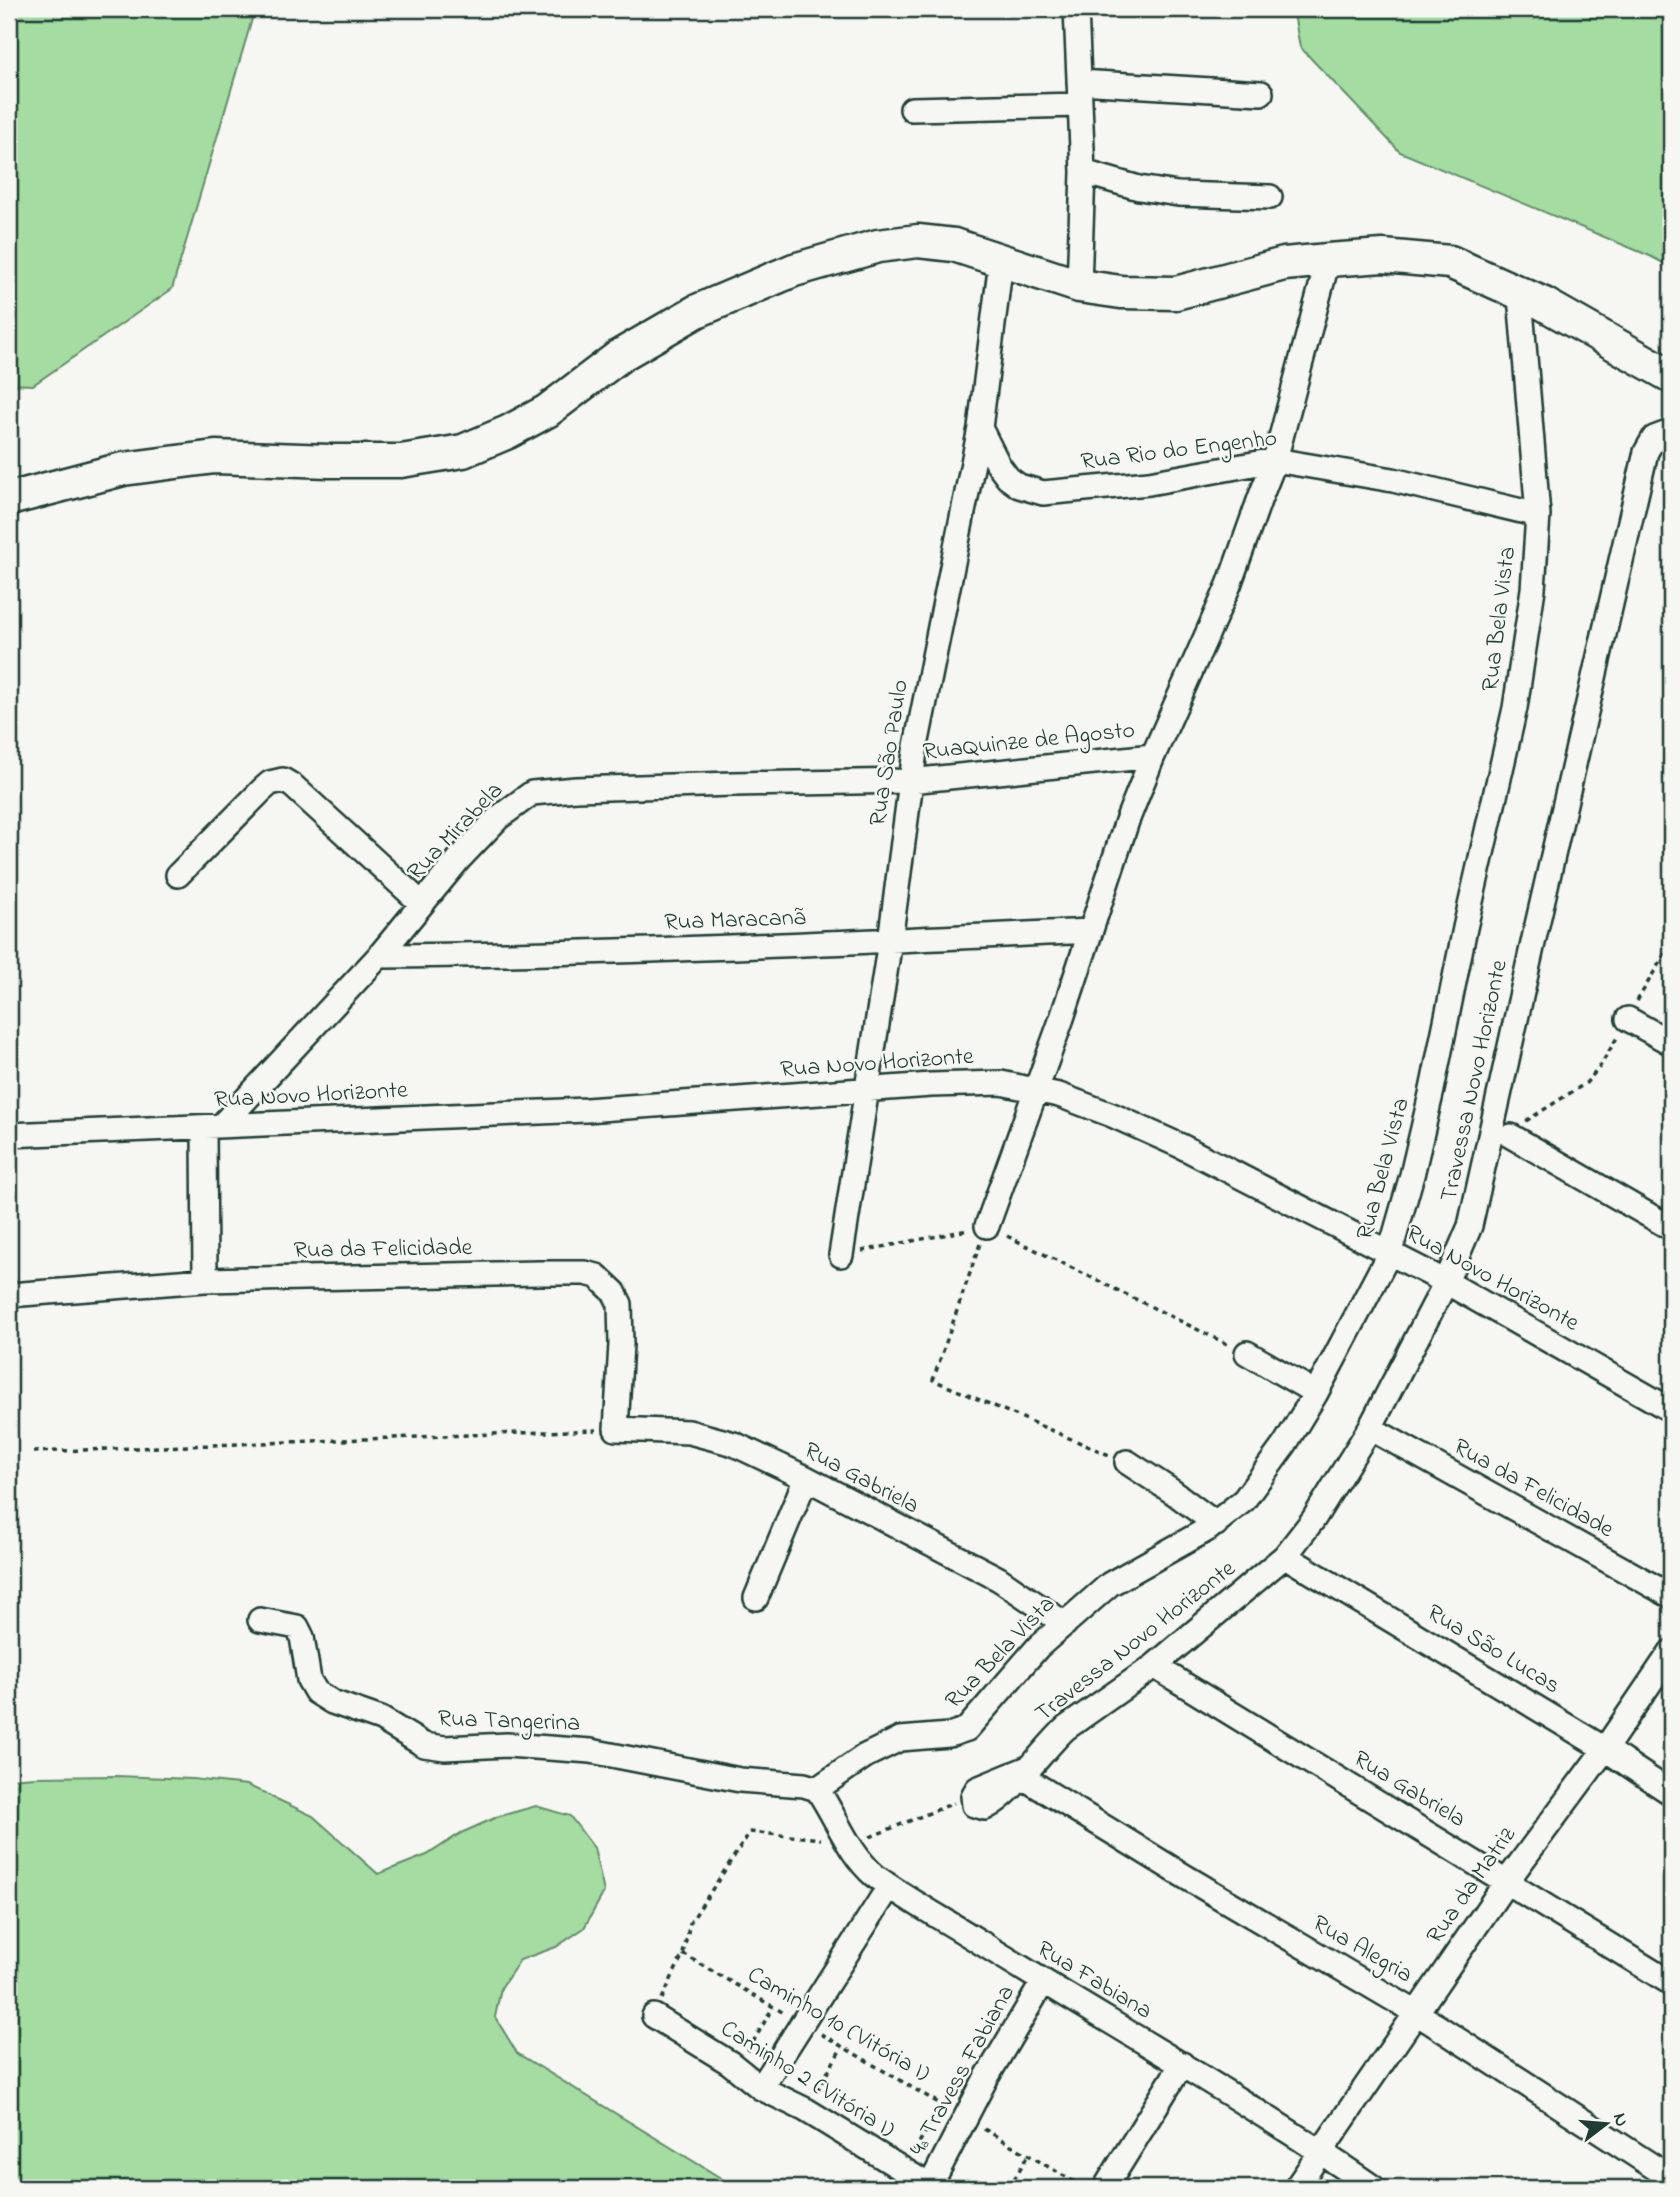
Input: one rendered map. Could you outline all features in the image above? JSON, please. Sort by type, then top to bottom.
[{"type":"main road","points":[[9,499],[123,469],[215,457],[401,461],[463,451],[508,432],[547,411],[621,355],[697,311],[793,270],[878,246],[918,241],[954,245],[1079,286],[1121,292],[1176,293],[1284,264],[1383,257],[1450,262],[1545,306],[1671,376]]},
{"type":"street","points":[[1076,9],[1083,172],[1079,286]]},
{"type":"street","points":[[912,108],[1079,94],[1261,93]]},
{"type":"street","points":[[1083,172],[1139,188],[1178,194],[1270,197]]},
{"type":"street","points":[[987,1226],[1127,821],[1229,585],[1275,460],[1328,260]]},
{"type":"street","name":"Rua São Paulo","points":[[841,1255],[890,941],[910,781],[926,684],[946,601],[980,428],[1001,261]]},
{"type":"street","name":"Rua Bela Vista","points":[[817,1789],[864,1756],[900,1739],[949,1735],[967,1729],[1038,1647],[1110,1584],[1216,1524],[1244,1500],[1285,1444],[1316,1394],[1390,1252],[1432,1090],[1515,708],[1533,589],[1545,306]]},
{"type":"street","name":"Rua Rio do Engenho","points":[[980,428],[1008,478],[1019,486],[1043,493],[1149,483],[1275,460],[1393,480],[1538,515]]},
{"type":"street","name":"Travessa Novo Horizonte","points":[[973,1796],[976,1806],[985,1808],[995,1803],[1052,1741],[1078,1718],[1154,1666],[1284,1556],[1313,1520],[1370,1428],[1446,1282],[1470,1226],[1519,1000],[1646,452],[1654,438],[1670,432]]},
{"type":"street","name":"RuaQuinze de Agosto","points":[[910,781],[1153,756]]},
{"type":"street","points":[[178,875],[262,790],[270,783],[283,780],[293,786],[422,904]]},
{"type":"street","name":"Rua Mirabela","points":[[213,1127],[379,956],[459,859],[498,818],[532,793],[733,783],[910,781]]},
{"type":"street","name":"Rua Maracanã","points":[[379,956],[560,954],[1091,931]]},
{"type":"street","points":[[1628,1019],[1671,1043]]},
{"type":"street","name":"Rua Novo Horizonte","points":[[9,1135],[586,1110],[931,1085],[1001,1083],[1036,1089],[1112,1115],[1181,1146],[1446,1282],[1671,1410]]},
{"type":"street","points":[[205,1280],[213,1127]]},
{"type":"street","points":[[1511,1136],[1671,1228]]},
{"type":"street","name":"Rua da Felicidade","points":[[9,1295],[205,1280],[585,1273],[597,1276],[614,1292],[620,1304],[621,1344],[616,1429]]},
{"type":"street","points":[[1247,1353],[1316,1394]]},
{"type":"street","name":"Rua da Felicidade","points":[[1370,1428],[1671,1596]]},
{"type":"street","name":"Rua Gabriela","points":[[616,1429],[657,1429],[734,1444],[806,1478],[999,1579],[1065,1624]]},
{"type":"street","points":[[1127,1462],[1216,1524]]},
{"type":"street","points":[[756,1598],[806,1478]]},
{"type":"street","name":"Rua São Lucas","points":[[1284,1556],[1605,1749],[1671,1793]]},
{"type":"street","name":"Rua Tangerina","points":[[260,1620],[297,1627],[302,1637],[309,1679],[316,1692],[325,1699],[380,1719],[424,1745],[445,1748],[507,1745],[591,1751],[740,1780],[804,1785],[817,1789]]},
{"type":"street","name":"Rua da Matriz","points":[[1296,2188],[1415,2012],[1507,1881],[1605,1749],[1671,1652]]},
{"type":"street","name":"Rua Gabriela","points":[[1154,1666],[1671,1983]]},
{"type":"street","name":"Rua Alegria","points":[[1025,1772],[1184,1876],[1415,2012],[1671,2178]]},
{"type":"street","name":"Rua Fabiana","points":[[817,1789],[866,1869],[889,1886],[1182,2064],[1321,2151],[1374,2188]]},
{"type":"street","points":[[761,2088],[889,1886]]},
{"type":"street","name":"4ª Travess Fabiana","points":[[931,2187],[985,2080],[1043,1982]]},
{"type":"street","name":"Caminho 2 (Vitória I)","points":[[653,2016],[738,2070],[761,2088],[807,2110],[931,2187]]},
{"type":"street","points":[[1105,2188],[1182,2064]]},
{"type":"path","points":[[1511,1136],[1528,1119],[1575,1091],[1594,1075],[1671,943]]},
{"type":"path","points":[[987,1226],[933,1380],[1127,1462]]},
{"type":"path","points":[[841,1255],[987,1226],[1247,1353]]},
{"type":"path","points":[[33,1452],[616,1429]]},
{"type":"path","points":[[653,2016],[683,1954],[690,1923],[750,1832],[848,1843],[973,1796]]},
{"type":"path","name":"Caminho 10 (Vitória I)","points":[[683,1954],[953,2111]]},
{"type":"path","points":[[738,2070],[773,2007]]},
{"type":"path","points":[[807,2110],[842,2047]]},
{"type":"path","points":[[903,2170],[942,2105]]},
{"type":"path","points":[[975,2124],[1085,2188]]},
{"type":"path","points":[[1009,2188],[1028,2155]]},
{"type":"green space","points":[[9,9],[255,9],[172,289],[33,385],[9,384]]},
{"type":"green space","points":[[1293,9],[1671,9],[1671,267],[1400,152],[1300,47]]},
{"type":"green space","points":[[117,1776],[193,1779],[247,1785],[313,1816],[378,1874],[427,1855],[461,1833],[497,1817],[536,1806],[570,1816],[594,1848],[604,1892],[584,1928],[556,1947],[520,1960],[501,1988],[495,2017],[517,2053],[737,2188],[9,2188],[9,1779]]}]
